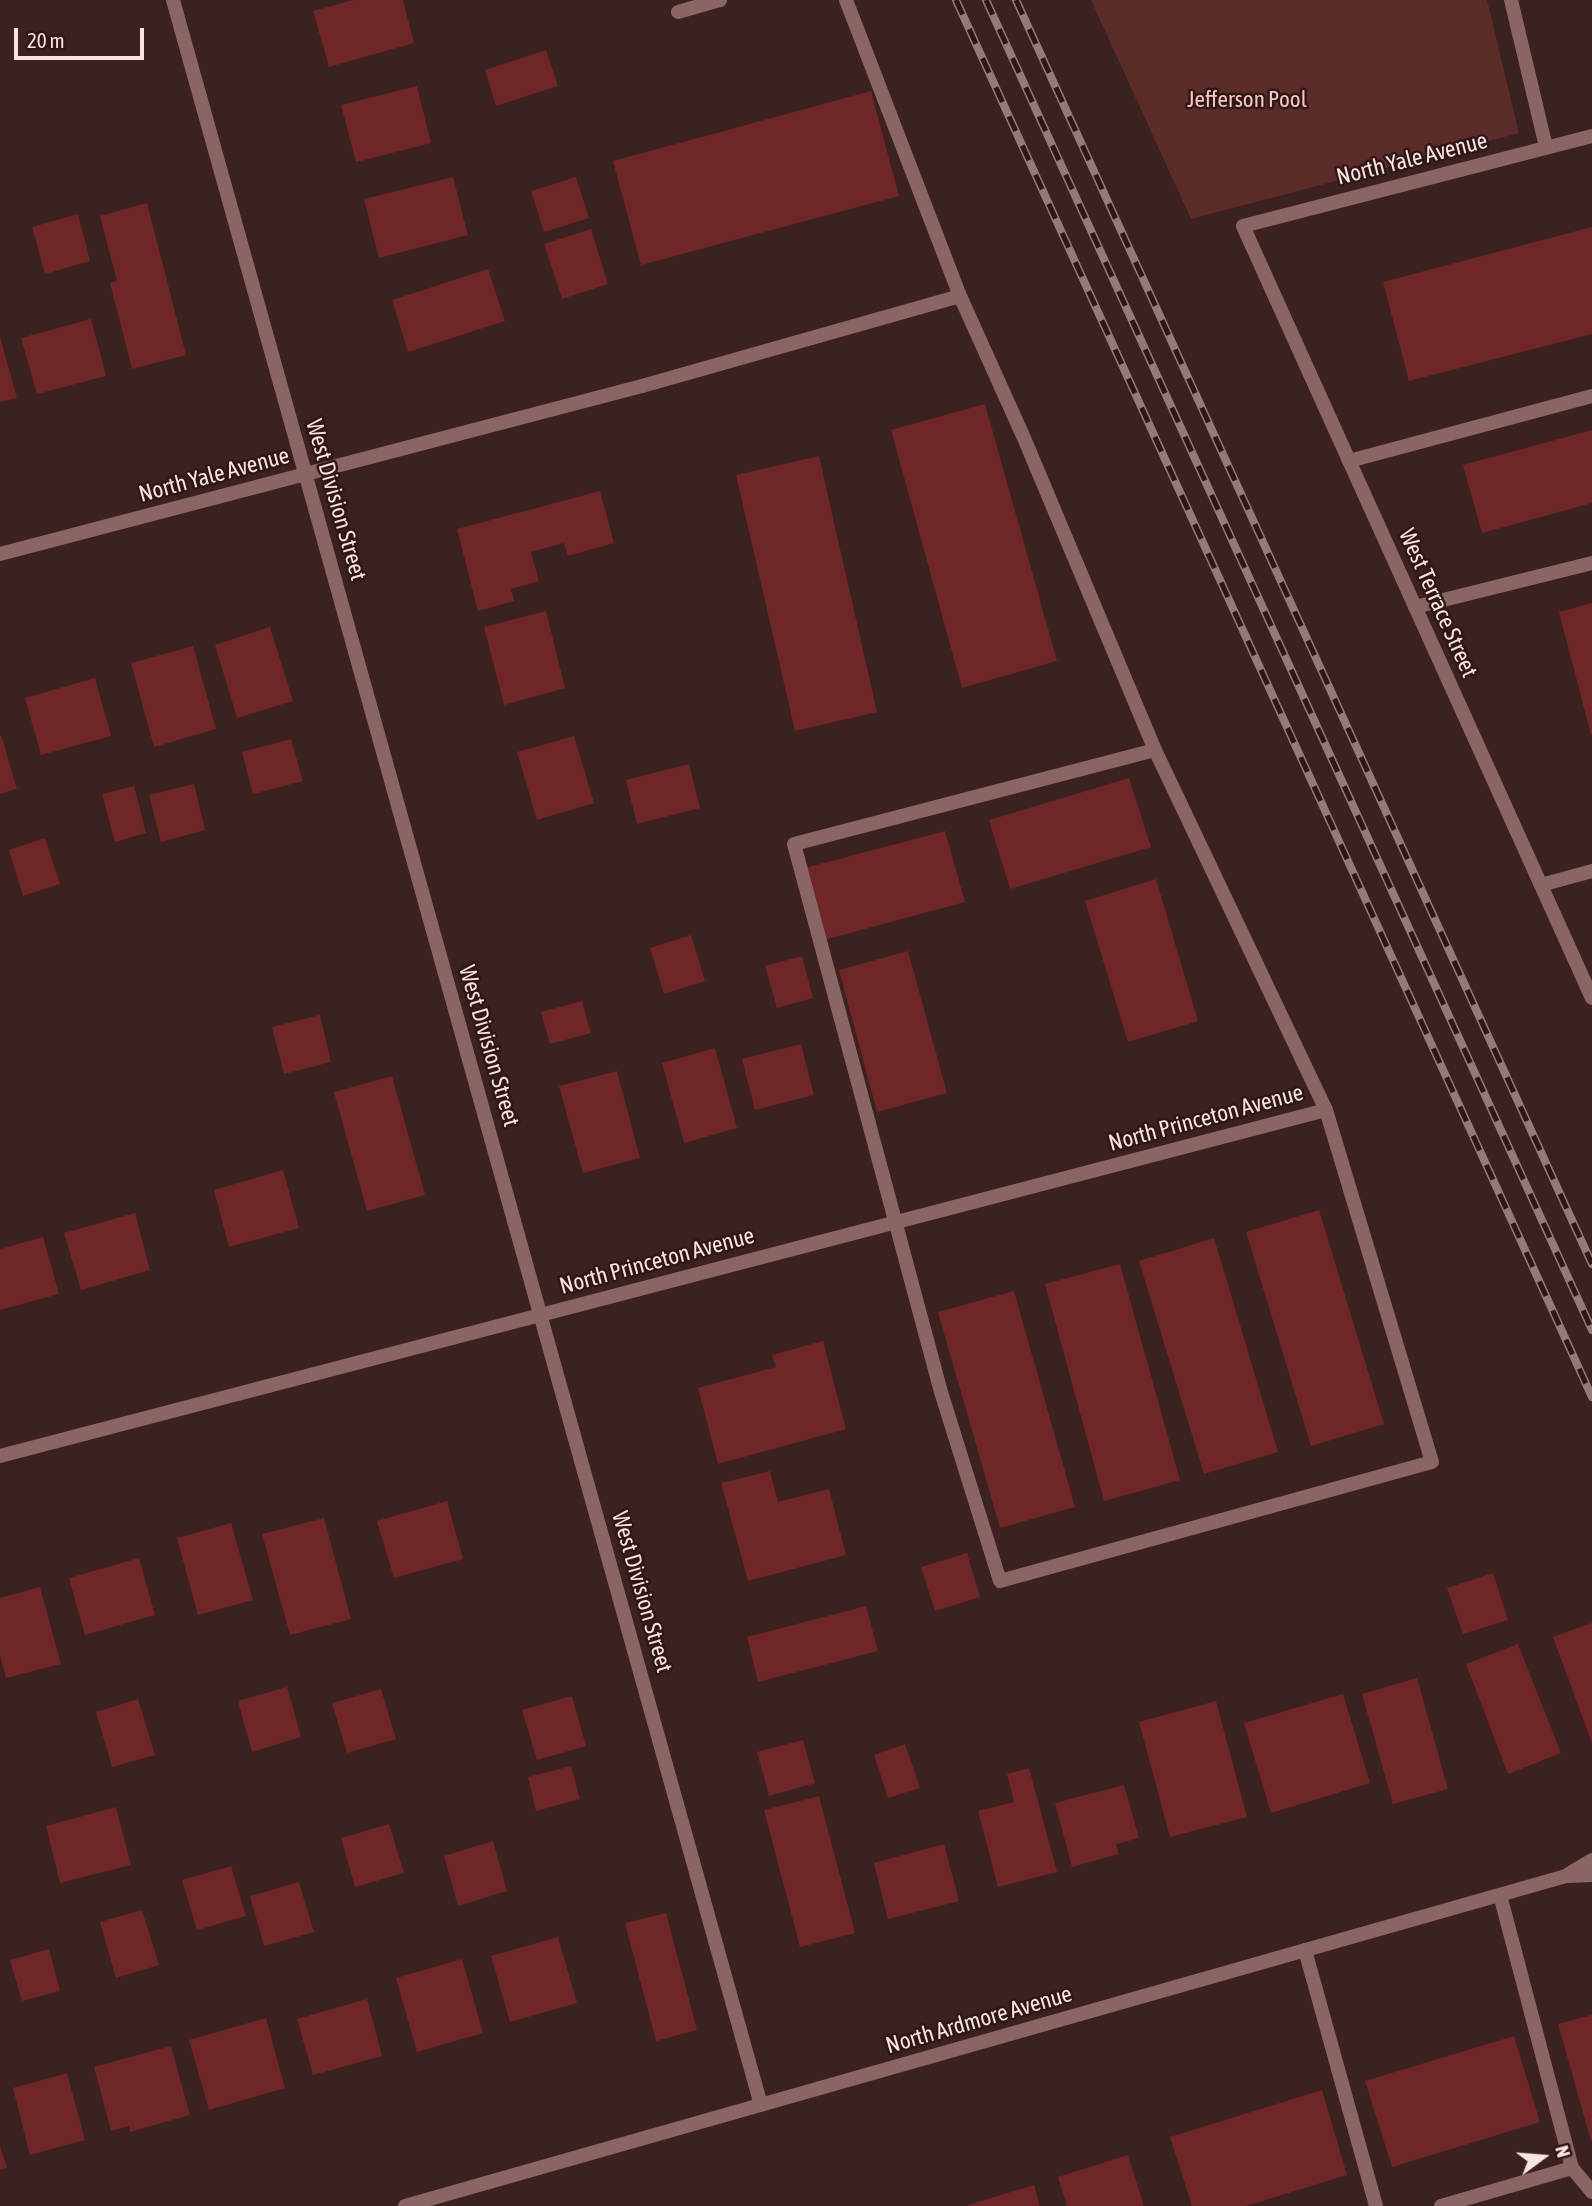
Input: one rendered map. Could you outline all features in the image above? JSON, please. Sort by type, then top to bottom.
[{"type":"street","name":"West Division Street","points":[[173,0],[761,2105]]},
{"type":"street","points":[[677,12],[720,0]]},
{"type":"street","points":[[846,0],[960,296],[1024,438],[1155,750],[1326,1110],[1433,1462],[1000,1581],[941,1392],[794,844],[1155,750]]},
{"type":"street","points":[[1511,0],[1546,148]]},
{"type":"street","name":"North Yale Avenue","points":[[1242,226],[1592,136]]},
{"type":"street","name":"West Terrace Street","points":[[1242,226],[1592,998]]},
{"type":"street","name":"North Yale Avenue","points":[[0,554],[642,386],[960,296]]},
{"type":"street","points":[[1349,461],[1592,396]]},
{"type":"street","points":[[1415,607],[1592,563]]},
{"type":"street","points":[[1541,885],[1592,871]]},
{"type":"street","name":"North Princeton Avenue","points":[[0,1456],[1326,1110]]},
{"type":"street","name":"North Ardmore Avenue","points":[[1566,1876],[1592,1860]]},
{"type":"street","name":"North Ardmore Avenue","points":[[405,2206],[1566,1876],[1592,1875]]},
{"type":"street","points":[[1500,1895],[1573,2168],[1592,2192]]},
{"type":"street","points":[[1305,1950],[1376,2206]]},
{"type":"street","points":[[1441,2206],[1573,2168]]},
{"type":"green space","name":"Jefferson Pool","points":[[1091,0],[1487,0],[1519,133],[1191,219]]},
{"type":"building","points":[[353,0],[403,0],[414,43],[329,67],[313,11]]},
{"type":"building","points":[[546,50],[558,86],[496,106],[485,70]]},
{"type":"building","points":[[417,86],[431,143],[356,162],[341,105]]},
{"type":"building","points":[[871,91],[899,196],[641,265],[613,161]]},
{"type":"building","points":[[453,177],[468,235],[379,258],[364,199]]},
{"type":"building","points":[[576,177],[589,218],[544,232],[531,191]]},
{"type":"building","points":[[147,203],[186,355],[132,369],[110,283],[117,281],[100,216]]},
{"type":"building","points":[[78,214],[90,261],[45,274],[32,227]]},
{"type":"building","points":[[1592,227],[1592,334],[1409,381],[1383,282]]},
{"type":"building","points":[[591,229],[608,284],[562,299],[544,244]]},
{"type":"building","points":[[488,269],[505,321],[408,352],[392,300]]},
{"type":"building","points":[[91,319],[106,376],[37,394],[21,338]]},
{"type":"building","points":[[0,337],[17,398],[0,402]]},
{"type":"building","points":[[985,404],[1057,661],[962,688],[891,430]]},
{"type":"building","points":[[1592,430],[1592,503],[1482,533],[1463,465]]},
{"type":"building","points":[[819,456],[877,712],[795,731],[736,475]]},
{"type":"building","points":[[600,491],[614,543],[568,556],[564,543],[531,552],[539,581],[511,589],[514,601],[478,611],[457,529]]},
{"type":"building","points":[[1592,603],[1592,735],[1591,735],[1559,612]]},
{"type":"building","points":[[546,611],[565,688],[504,705],[484,627]]},
{"type":"building","points":[[270,627],[293,701],[237,718],[215,645]]},
{"type":"building","points":[[193,646],[216,729],[154,747],[131,663]]},
{"type":"building","points":[[95,678],[111,736],[41,755],[25,698]]},
{"type":"building","points":[[0,736],[17,789],[0,794]]},
{"type":"building","points":[[574,736],[594,803],[537,820],[517,752]]},
{"type":"building","points":[[291,739],[303,781],[253,794],[242,752]]},
{"type":"building","points":[[689,764],[700,808],[637,824],[626,780]]},
{"type":"building","points":[[1129,778],[1151,847],[1010,889],[989,820]]},
{"type":"building","points":[[194,784],[205,830],[161,842],[149,795]]},
{"type":"building","points":[[134,786],[146,833],[115,842],[102,794]]},
{"type":"building","points":[[945,831],[965,902],[824,940],[805,868]]},
{"type":"building","points":[[45,838],[60,884],[23,896],[9,850]]},
{"type":"building","points":[[1156,879],[1198,1021],[1128,1042],[1085,901]]},
{"type":"building","points":[[691,935],[705,981],[664,994],[650,948]]},
{"type":"building","points":[[908,951],[947,1093],[877,1112],[839,970]]},
{"type":"building","points":[[802,956],[813,998],[777,1008],[765,966]]},
{"type":"building","points":[[582,1001],[591,1033],[550,1044],[541,1012]]},
{"type":"building","points":[[320,1015],[331,1062],[284,1074],[272,1027]]},
{"type":"building","points":[[801,1044],[814,1095],[755,1110],[742,1059]]},
{"type":"building","points":[[715,1048],[737,1128],[684,1143],[662,1063]]},
{"type":"building","points":[[617,1071],[640,1158],[583,1173],[559,1086]]},
{"type":"building","points":[[392,1076],[425,1195],[367,1211],[334,1092]]},
{"type":"building","points":[[283,1170],[299,1228],[229,1247],[214,1190]]},
{"type":"building","points":[[1319,1210],[1384,1424],[1311,1446],[1246,1232]]},
{"type":"building","points":[[135,1213],[150,1270],[81,1290],[64,1233]]},
{"type":"building","points":[[43,1237],[59,1294],[0,1310],[0,1249]]},
{"type":"building","points":[[1214,1238],[1278,1452],[1204,1474],[1139,1261]]},
{"type":"building","points":[[1120,1264],[1180,1480],[1104,1501],[1045,1284]]},
{"type":"building","points":[[1014,1291],[1075,1507],[1000,1528],[938,1312]]},
{"type":"building","points":[[823,1341],[846,1429],[718,1464],[698,1388],[776,1367],[772,1355]]},
{"type":"building","points":[[770,1471],[778,1502],[829,1489],[846,1555],[748,1581],[721,1483]]},
{"type":"building","points":[[447,1501],[463,1559],[394,1578],[377,1521]]},
{"type":"building","points":[[324,1518],[351,1619],[290,1635],[262,1534]]},
{"type":"building","points":[[231,1523],[253,1600],[198,1615],[177,1538]]},
{"type":"building","points":[[967,1553],[980,1597],[935,1611],[921,1567]]},
{"type":"building","points":[[139,1558],[155,1615],[85,1635],[69,1578]]},
{"type":"building","points":[[1493,1573],[1508,1620],[1463,1634],[1447,1588]]},
{"type":"building","points":[[40,1587],[61,1664],[6,1678],[0,1655],[0,1598]]},
{"type":"building","points":[[866,1606],[878,1651],[758,1682],[747,1637]]},
{"type":"building","points":[[1592,1623],[1592,1743],[1553,1637]]},
{"type":"building","points":[[1518,1644],[1561,1753],[1508,1774],[1466,1664]]},
{"type":"building","points":[[1417,1678],[1448,1789],[1393,1804],[1362,1694]]},
{"type":"building","points":[[287,1687],[301,1737],[252,1752],[238,1701]]},
{"type":"building","points":[[381,1689],[396,1739],[347,1753],[332,1703]]},
{"type":"building","points":[[1343,1694],[1370,1783],[1271,1813],[1244,1723]]},
{"type":"building","points":[[572,1696],[586,1746],[537,1760],[522,1710]]},
{"type":"building","points":[[138,1699],[155,1755],[112,1767],[96,1712]]},
{"type":"building","points":[[1216,1701],[1247,1817],[1170,1837],[1139,1722]]},
{"type":"building","points":[[803,1740],[815,1783],[769,1796],[757,1752]]},
{"type":"building","points":[[905,1744],[920,1788],[888,1798],[874,1755]]},
{"type":"building","points":[[571,1766],[580,1799],[536,1811],[528,1777]]},
{"type":"building","points":[[1029,1768],[1057,1872],[998,1887],[978,1811],[1014,1802],[1007,1774]]},
{"type":"building","points":[[1124,1785],[1139,1838],[1116,1844],[1119,1854],[1072,1867],[1055,1803]]},
{"type":"building","points":[[819,1796],[855,1933],[800,1947],[764,1810]]},
{"type":"building","points":[[116,1807],[131,1865],[60,1883],[46,1826]]},
{"type":"building","points":[[389,1824],[404,1873],[355,1887],[341,1838]]},
{"type":"building","points":[[493,1841],[507,1891],[458,1906],[444,1856]]},
{"type":"building","points":[[944,1844],[959,1901],[888,1919],[874,1863]]},
{"type":"building","points":[[231,1866],[246,1916],[197,1930],[182,1880]]},
{"type":"building","points":[[299,1882],[314,1932],[264,1946],[250,1896]]},
{"type":"building","points":[[142,1910],[159,1965],[116,1978],[100,1922]]},
{"type":"building","points":[[666,1913],[697,2030],[656,2041],[625,1923]]},
{"type":"building","points":[[558,1937],[577,2003],[510,2022],[491,1956]]},
{"type":"building","points":[[49,1949],[60,1991],[22,2001],[10,1960]]},
{"type":"building","points":[[462,1959],[483,2033],[417,2052],[396,1978]]},
{"type":"building","points":[[367,1999],[382,2056],[313,2075],[297,2019]]},
{"type":"building","points":[[1592,2015],[1592,2141],[1591,2141],[1558,2024]]},
{"type":"building","points":[[266,2018],[285,2088],[209,2110],[189,2040]]},
{"type":"building","points":[[1514,2036],[1540,2122],[1392,2167],[1365,2081]]},
{"type":"building","points":[[171,2046],[190,2115],[130,2132],[129,2126],[111,2131],[94,2067]]},
{"type":"building","points":[[67,2073],[85,2140],[30,2155],[13,2088]]},
{"type":"building","points":[[1322,2090],[1347,2175],[1246,2206],[1192,2206],[1170,2137]]},
{"type":"building","points":[[0,2146],[7,2168],[0,2169]]},
{"type":"building","points":[[1128,2155],[1144,2206],[1067,2206],[1058,2177]]},
{"type":"building","points":[[1034,2185],[1040,2206],[968,2206],[968,2205]]},
{"type":"railway","points":[[956,0],[1592,1397]]},
{"type":"railway","points":[[986,0],[1592,1330]]},
{"type":"railway","points":[[1016,0],[1592,1264]]}]
